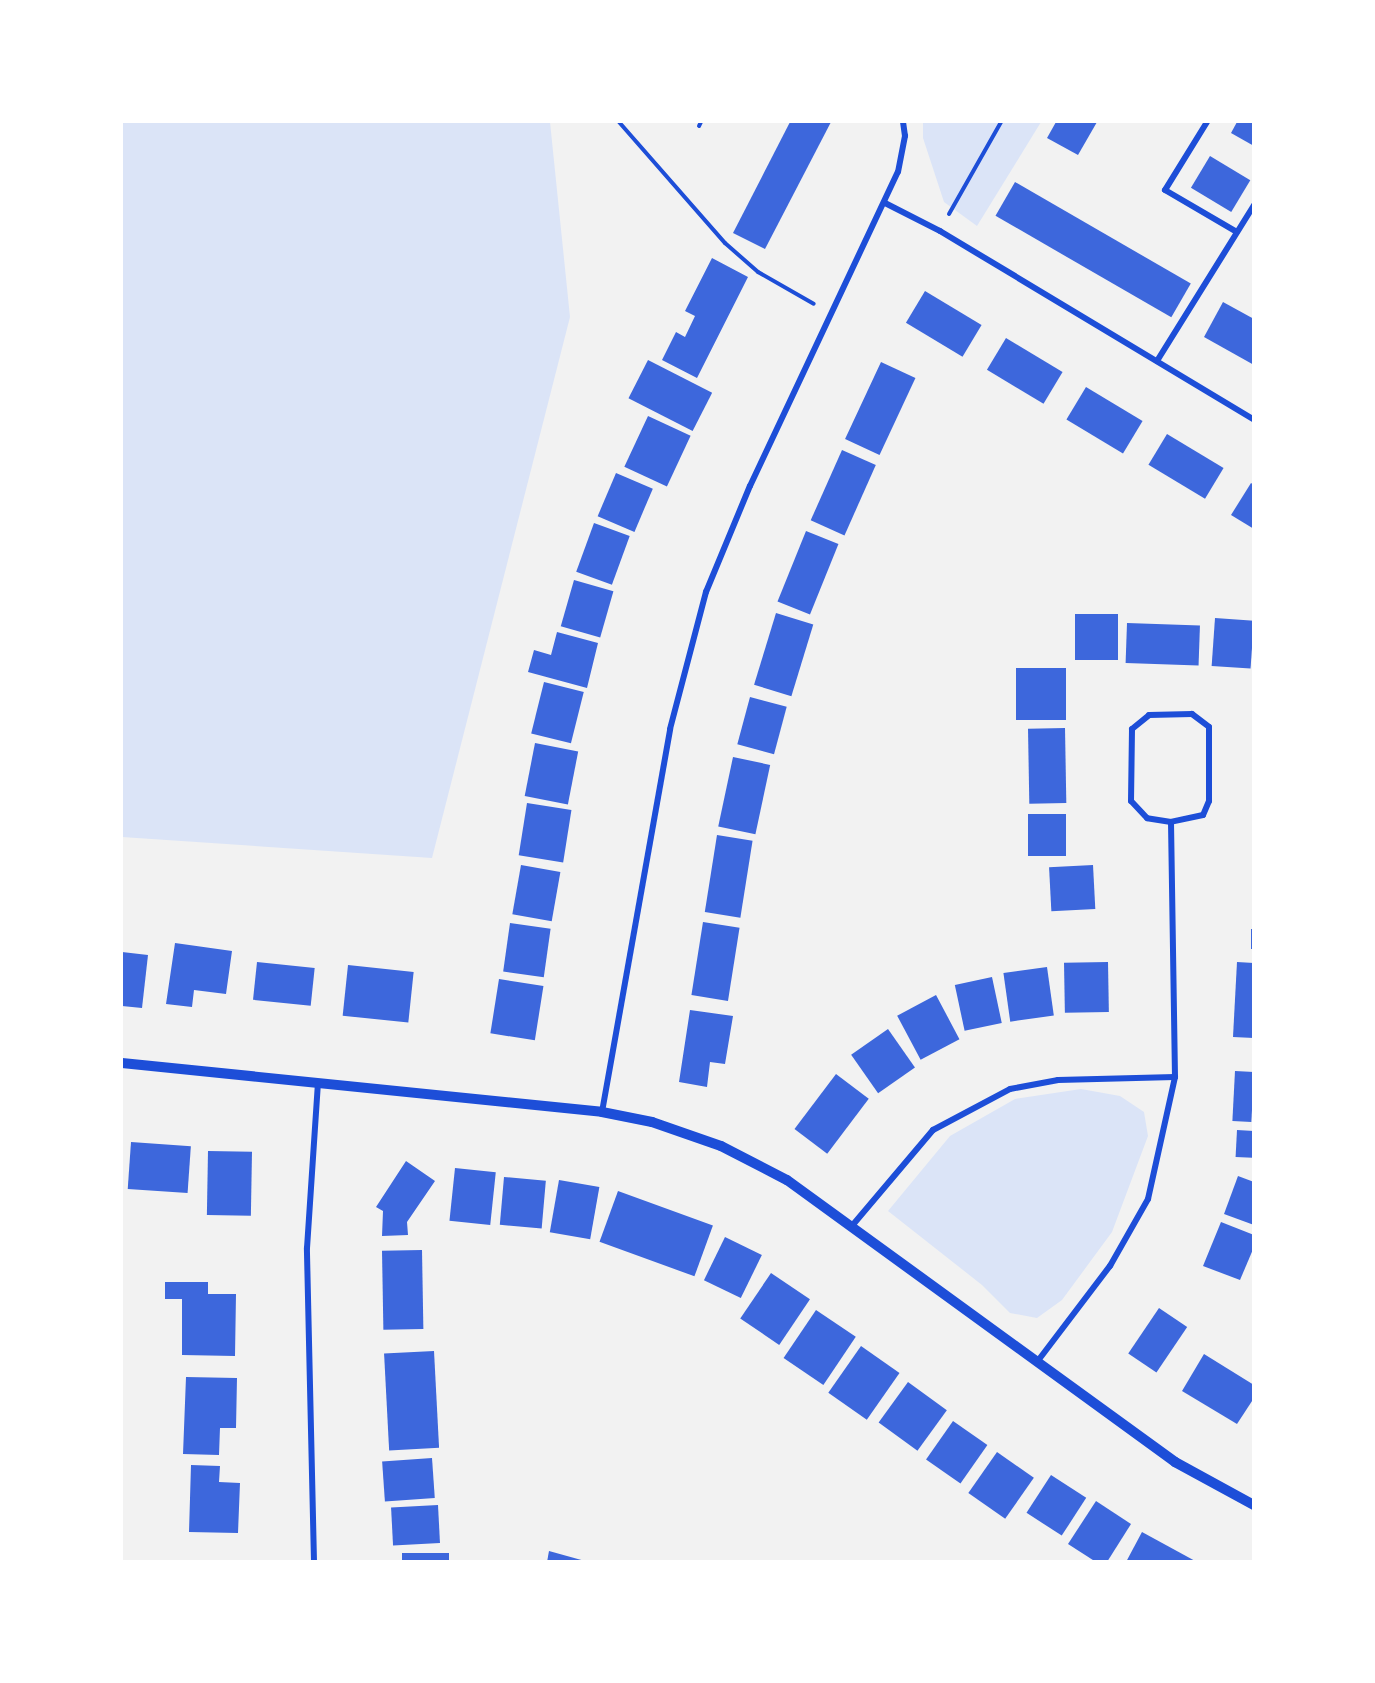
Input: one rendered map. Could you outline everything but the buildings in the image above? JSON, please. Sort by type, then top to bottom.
[{"type":"street","points":[[603,1112],[670,729],[706,592],[750,486],[898,172],[905,136],[903,122]]},
{"type":"street","points":[[1207,122],[1166,190],[1237,232]]},
{"type":"street","points":[[885,203],[940,231],[1254,420]]},
{"type":"street","points":[[1157,361],[1254,205]]},
{"type":"street","points":[[1192,714],[1209,727],[1209,801],[1203,814],[1171,822],[1147,818],[1131,801],[1132,729],[1149,715],[1192,714]]},
{"type":"street","points":[[1037,1362],[1110,1266],[1148,1199],[1175,1077],[1171,822]]},
{"type":"street","points":[[122,1063],[603,1112],[652,1122],[721,1146],[787,1180],[1175,1462],[1254,1505]]},
{"type":"street","points":[[851,1227],[933,1130],[1010,1089],[1058,1080],[1175,1077]]},
{"type":"street","points":[[314,1562],[307,1248],[318,1083]]},
{"type":"path","points":[[619,122],[725,243],[758,272],[832,314]]},
{"type":"path","points":[[940,231],[1001,122]]},
{"type":"shaded area","points":[[122,122],[550,122],[570,317],[432,858],[122,837]]},
{"type":"shaded area","points":[[923,122],[1041,122],[977,226],[944,202],[923,138]]},
{"type":"shaded area","points":[[1081,1089],[1120,1096],[1144,1112],[1148,1136],[1112,1232],[1062,1300],[1037,1318],[1010,1313],[982,1285],[888,1211],[950,1136],[1015,1099]]}]
